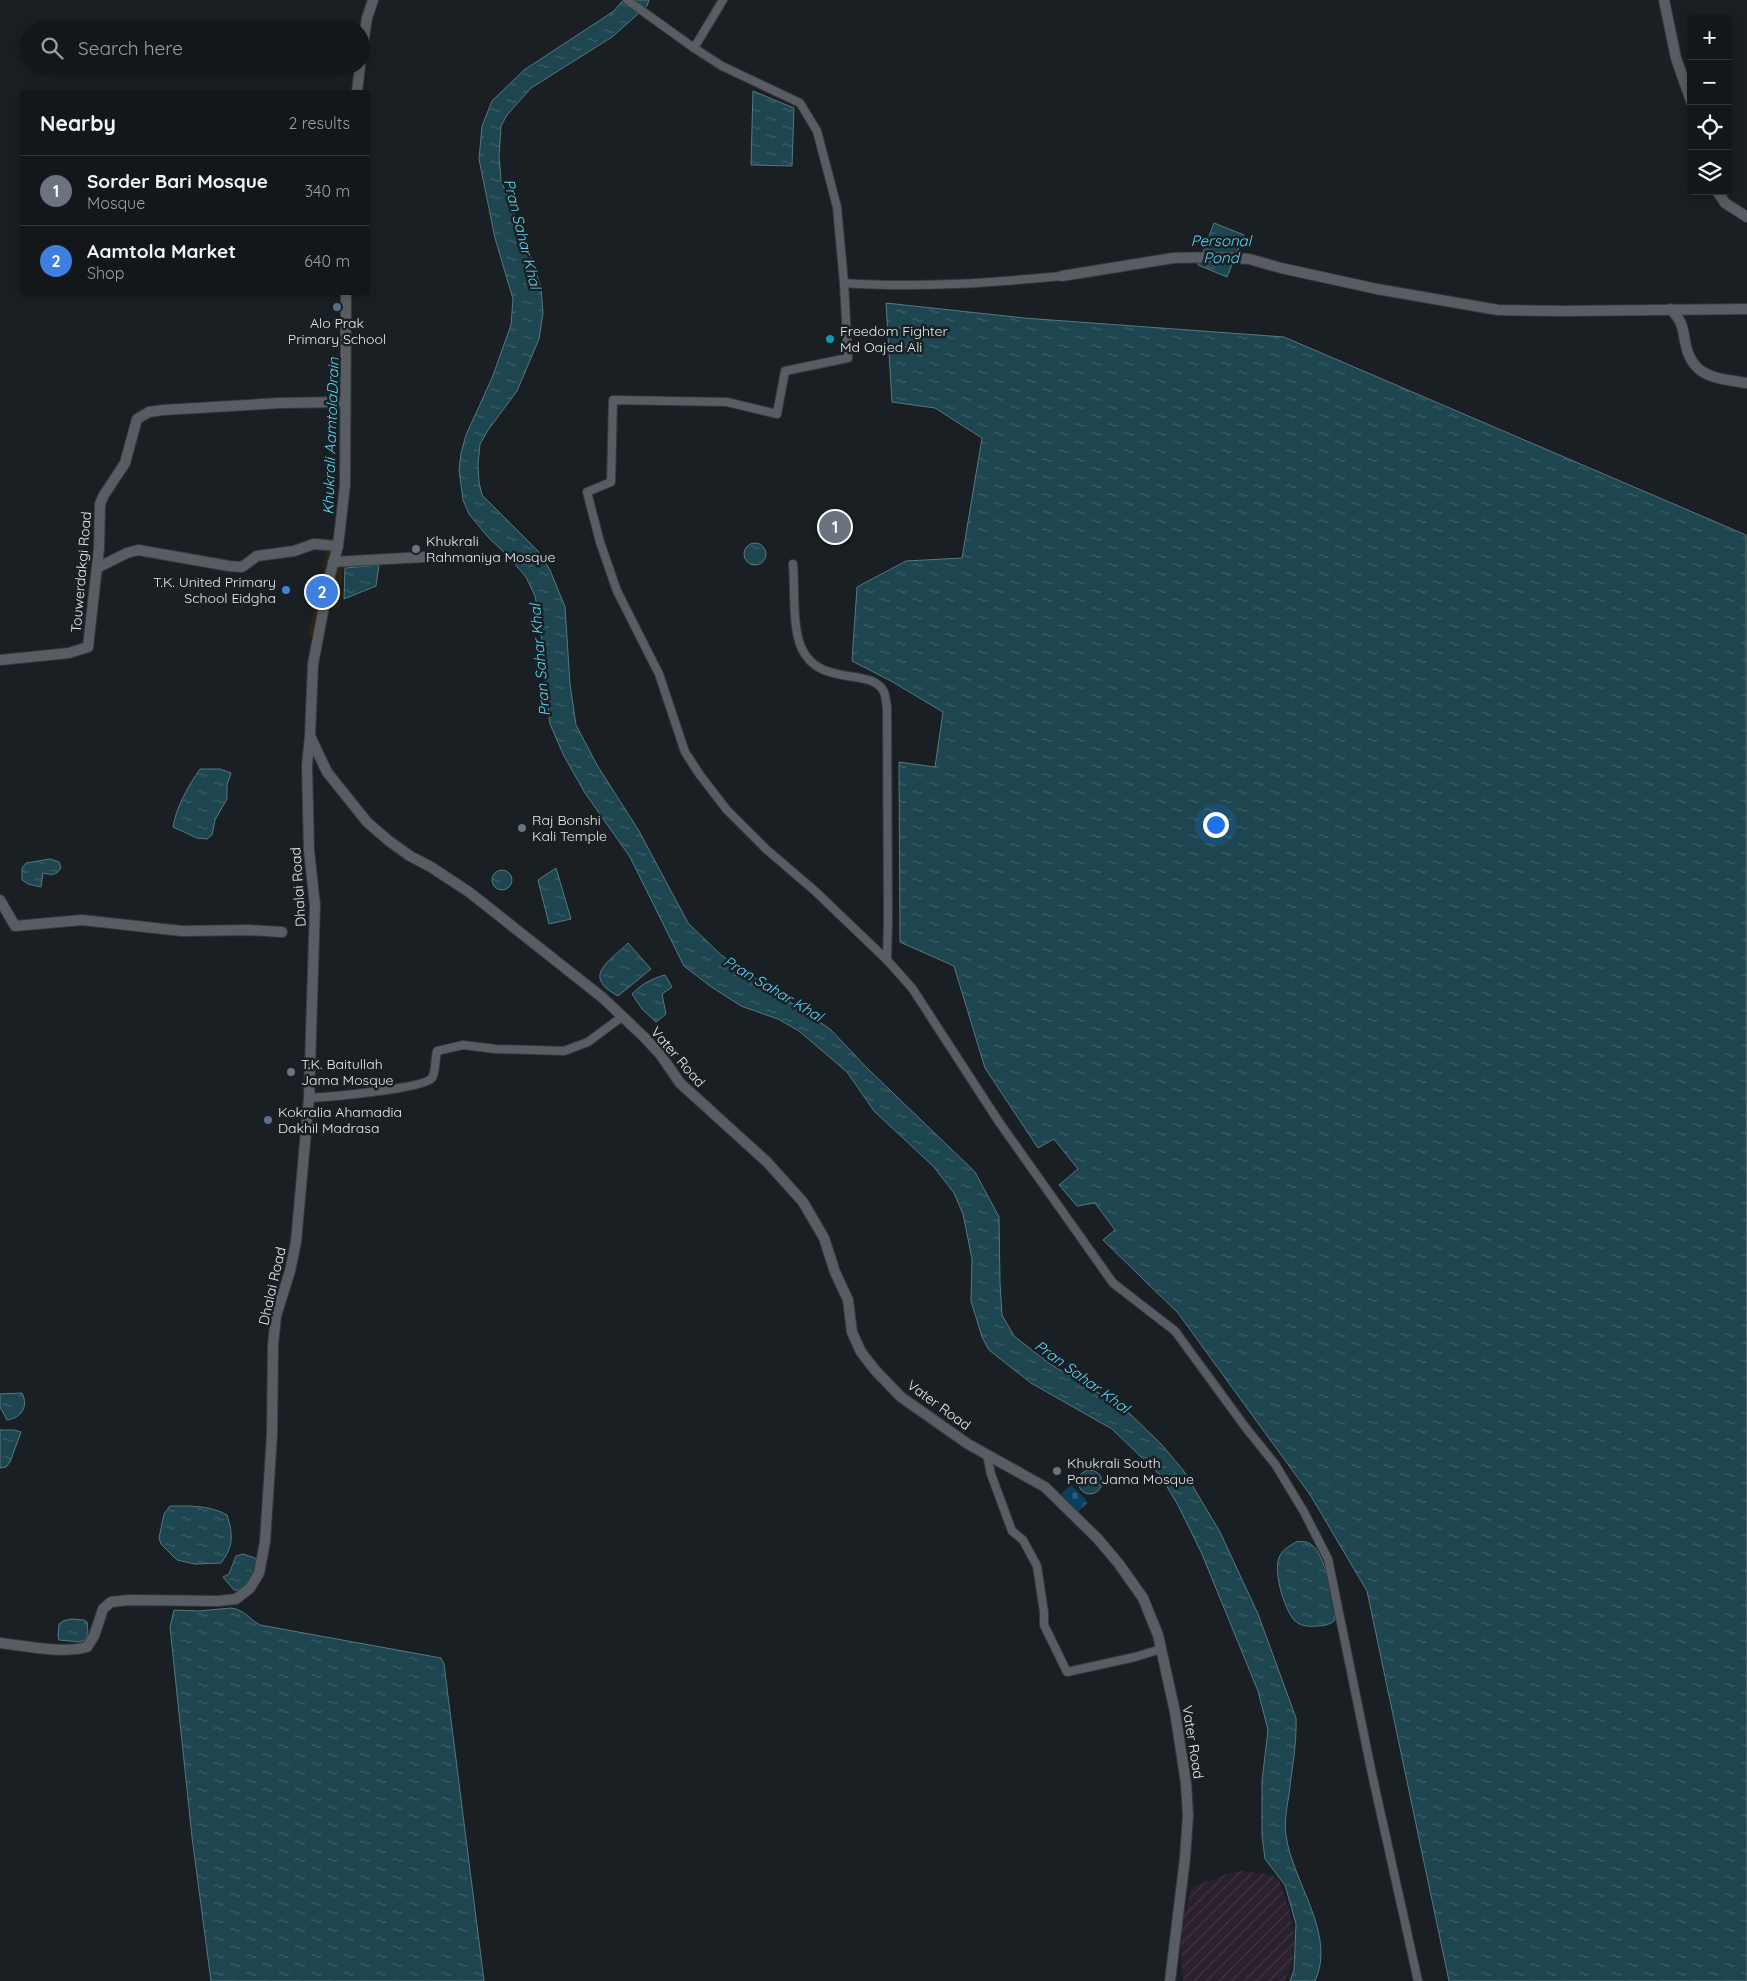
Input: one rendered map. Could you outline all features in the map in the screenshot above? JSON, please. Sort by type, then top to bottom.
[{"type":"street","points":[[367,20],[373,0]]},
{"type":"street","points":[[627,0],[722,66],[800,103],[817,130],[837,208],[848,358],[784,371],[777,414],[727,402],[612,400],[611,482],[587,492],[600,542],[617,591],[659,674],[685,752],[700,775],[727,810],[766,849],[815,891],[887,960],[912,988],[999,1122],[1113,1283],[1175,1331],[1246,1428],[1276,1464],[1304,1512],[1328,1559],[1376,1793],[1418,1981]]},
{"type":"street","points":[[694,48],[723,0]]},
{"type":"street","points":[[1664,0],[1676,58],[1687,90]]},
{"type":"street","points":[[357,90],[359,75]]},
{"type":"street","points":[[1720,195],[1725,203],[1747,217]]},
{"type":"street","points":[[844,283],[886,286],[985,283],[1062,276],[1173,258],[1221,257],[1249,259],[1377,289],[1498,310],[1747,309]]},
{"type":"street","name":"Dhalai Road","points":[[0,1643],[79,1649],[88,1647],[94,1636],[103,1609],[111,1602],[129,1600],[218,1601],[236,1599],[250,1588],[259,1573],[265,1542],[272,1435],[276,1316],[290,1271],[296,1242],[309,1098],[315,905],[309,851],[307,765],[313,664],[333,562],[338,546],[345,484],[346,295]]},
{"type":"street","points":[[1671,309],[1681,320],[1687,348],[1697,369],[1721,380],[1747,383]]},
{"type":"street","name":"Touwerdakgi Road","points":[[0,660],[69,653],[88,647],[97,568],[100,504],[125,463],[137,419],[154,411],[280,403],[345,402]]},
{"type":"street","points":[[97,568],[127,553],[138,550],[242,567],[257,556],[294,551],[314,544],[338,546]]},
{"type":"street","points":[[333,562],[424,557]]},
{"type":"street","points":[[793,564],[796,592],[795,620],[801,648],[815,667],[831,674],[863,679],[878,685],[884,692],[887,707],[887,960]]},
{"type":"street","name":"Vater Road","points":[[310,736],[327,772],[367,822],[410,856],[431,867],[469,892],[513,928],[569,969],[623,1016],[660,1054],[680,1083],[767,1162],[803,1202],[824,1238],[835,1272],[848,1300],[852,1332],[861,1352],[875,1370],[902,1396],[968,1444],[1045,1487],[1098,1539],[1119,1564],[1143,1598],[1158,1635],[1175,1712],[1186,1783],[1188,1815],[1185,1858],[1170,1981]]},
{"type":"street","points":[[0,900],[16,926],[82,920],[182,931],[248,930],[282,932]]},
{"type":"street","points":[[309,1098],[388,1090],[428,1082],[433,1077],[437,1051],[453,1046],[472,1045],[496,1049],[564,1051],[588,1042],[623,1016]]},
{"type":"street","points":[[988,1455],[991,1474],[1012,1531],[1023,1540],[1037,1566],[1044,1612],[1044,1625],[1067,1672],[1135,1657],[1161,1649]]},
{"type":"shaded area","points":[[328,546],[336,548],[315,637],[308,635]]},
{"type":"shaded area","points":[[343,565],[340,609],[325,609],[333,566]]},
{"type":"shaded area","points":[[1241,1871],[1267,1874],[1278,1878],[1281,1885],[1295,1937],[1293,1960],[1285,1981],[1183,1981],[1181,1948],[1183,1918],[1192,1887]]},
{"type":"green space","points":[[1071,1485],[1088,1502],[1075,1515],[1057,1497]]},
{"type":"water","name":"Pran Sahar Khal","points":[[623,0],[649,0],[647,6],[612,37],[531,88],[507,115],[501,126],[499,156],[501,180],[531,256],[541,288],[543,313],[539,339],[517,391],[480,444],[478,464],[482,495],[538,551],[550,570],[565,607],[570,684],[576,725],[597,765],[639,831],[688,923],[721,955],[830,1029],[868,1069],[975,1172],[999,1217],[1002,1315],[1014,1336],[1050,1364],[1124,1408],[1162,1445],[1183,1470],[1220,1532],[1258,1614],[1296,1718],[1295,1746],[1285,1830],[1290,1853],[1311,1908],[1321,1945],[1320,1963],[1315,1981],[1290,1981],[1294,1970],[1296,1924],[1285,1885],[1265,1859],[1262,1836],[1262,1781],[1268,1730],[1258,1691],[1202,1554],[1178,1505],[1160,1475],[1112,1429],[1031,1383],[989,1350],[982,1337],[971,1301],[972,1259],[963,1214],[954,1193],[934,1167],[874,1111],[847,1072],[799,1031],[778,1019],[741,1006],[684,966],[630,857],[585,793],[564,756],[550,724],[540,621],[535,596],[526,577],[469,514],[463,500],[459,470],[461,453],[466,435],[492,378],[511,325],[513,299],[495,238],[479,159],[482,126],[492,101],[524,70],[614,11]]},
{"type":"water","points":[[753,91],[794,108],[792,166],[751,165]]},
{"type":"water","name":"Personal Pond","points":[[1214,223],[1244,235],[1227,277],[1198,265]]},
{"type":"water","points":[[886,303],[1024,318],[1284,337],[1746,535],[1747,1981],[1449,1981],[1367,1591],[1311,1496],[1178,1313],[1103,1240],[1115,1230],[1095,1203],[1077,1206],[1059,1185],[1078,1169],[1054,1139],[1038,1148],[985,1068],[954,966],[900,942],[899,762],[935,767],[943,712],[891,681],[852,661],[857,587],[906,561],[962,558],[982,438],[935,408],[892,402]]},
{"type":"water","points":[[755,543],[763,546],[766,554],[763,562],[755,565],[747,562],[744,554],[747,546]]},
{"type":"water","points":[[379,565],[376,586],[344,599],[345,568]]},
{"type":"water","points":[[200,769],[220,769],[231,773],[227,785],[227,799],[215,820],[212,835],[207,839],[197,838],[173,827],[180,804]]},
{"type":"water","points":[[50,859],[59,862],[61,868],[53,874],[43,873],[41,887],[28,884],[22,880],[22,868],[26,863]]},
{"type":"water","points":[[556,868],[571,919],[549,924],[538,880]]},
{"type":"water","points":[[502,870],[509,873],[512,880],[509,887],[502,890],[495,887],[492,880],[495,873]]},
{"type":"water","points":[[628,943],[651,969],[618,996],[607,989],[601,982],[600,975],[607,963]]},
{"type":"water","points":[[665,975],[672,987],[662,994],[666,1014],[656,1022],[642,1009],[632,994],[647,982]]},
{"type":"water","points":[[22,1393],[25,1403],[22,1411],[16,1417],[7,1420],[0,1407],[0,1394]]},
{"type":"water","points":[[0,1430],[21,1432],[10,1462],[6,1467],[0,1468]]},
{"type":"water","points":[[1090,1470],[1095,1471],[1101,1477],[1101,1487],[1095,1493],[1090,1494],[1085,1493],[1079,1487],[1078,1482],[1079,1477],[1085,1471]]},
{"type":"water","points":[[170,1506],[214,1509],[227,1515],[231,1540],[228,1551],[221,1563],[195,1564],[177,1560],[161,1544],[159,1538],[164,1514]]},
{"type":"water","points":[[1296,1542],[1312,1545],[1321,1557],[1335,1613],[1334,1621],[1328,1624],[1305,1626],[1299,1624],[1294,1620],[1286,1606],[1278,1577],[1278,1560],[1284,1550]]},
{"type":"water","points":[[243,1554],[255,1558],[254,1574],[248,1584],[234,1590],[223,1577],[229,1574],[236,1556]]},
{"type":"water","points":[[231,1608],[243,1613],[260,1625],[441,1658],[444,1664],[484,1981],[211,1981],[192,1837],[170,1627],[174,1610],[199,1611]]},
{"type":"water","points":[[71,1619],[87,1622],[88,1633],[85,1640],[80,1642],[59,1640],[59,1624]]},
{"type":"place","name":"Alo Prak Primary School","points":[[337,307]]},
{"type":"place","name":"Freedom Fighter Md Oajed Ali","points":[[830,339]]},
{"type":"place","name":"Sorder Bari Mosque","points":[[835,527]]},
{"type":"place","name":"Khukrali Rahmaniya Mosque","points":[[416,549]]},
{"type":"place","name":"T.K. United Primary School Eidgha","points":[[286,590]]},
{"type":"place","name":"Aamtola Market","points":[[322,592]]},
{"type":"place","name":"Raj Bonshi Kali Temple","points":[[522,828]]},
{"type":"place","name":"T.K. Baitullah Jama Mosque","points":[[291,1072]]},
{"type":"place","name":"Kokralia Ahamadia Dakhil Madrasa","points":[[268,1120]]},
{"type":"place","name":"Khukrali South Para Jama Mosque","points":[[1057,1471]]},
{"type":"water label","name":"Khukrali AamtolaDrain","points":[[331,436]]}]
